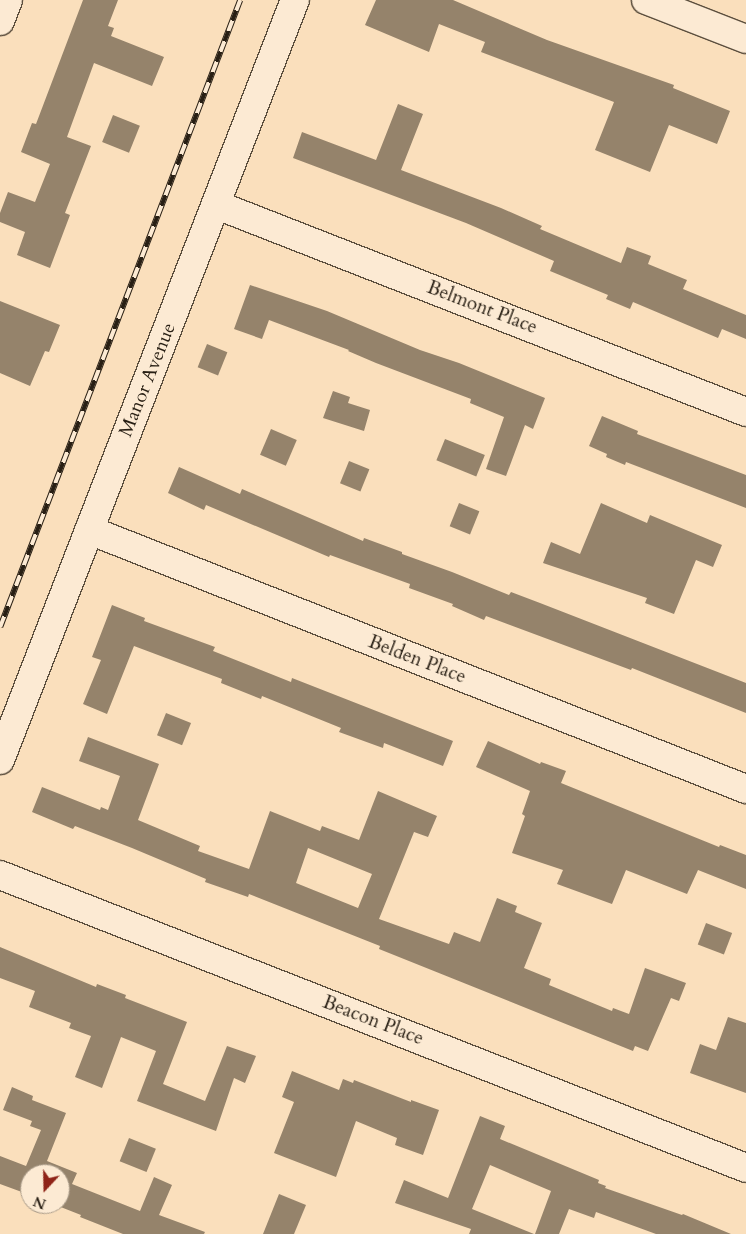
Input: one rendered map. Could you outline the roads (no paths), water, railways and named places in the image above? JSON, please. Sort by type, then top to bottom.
[{"type":"street","points":[[0,21],[8,0]]},
{"type":"street","name":"Manor Avenue","points":[[0,760],[295,0]]},
{"type":"street","points":[[646,0],[681,6],[746,39]]},
{"type":"street","name":"Belmont Place","points":[[217,205],[746,412]]},
{"type":"street","name":"Belden Place","points":[[89,530],[746,789]]},
{"type":"street","name":"Beacon Place","points":[[0,875],[746,1168]]},
{"type":"railway","points":[[0,627],[240,0]]}]
